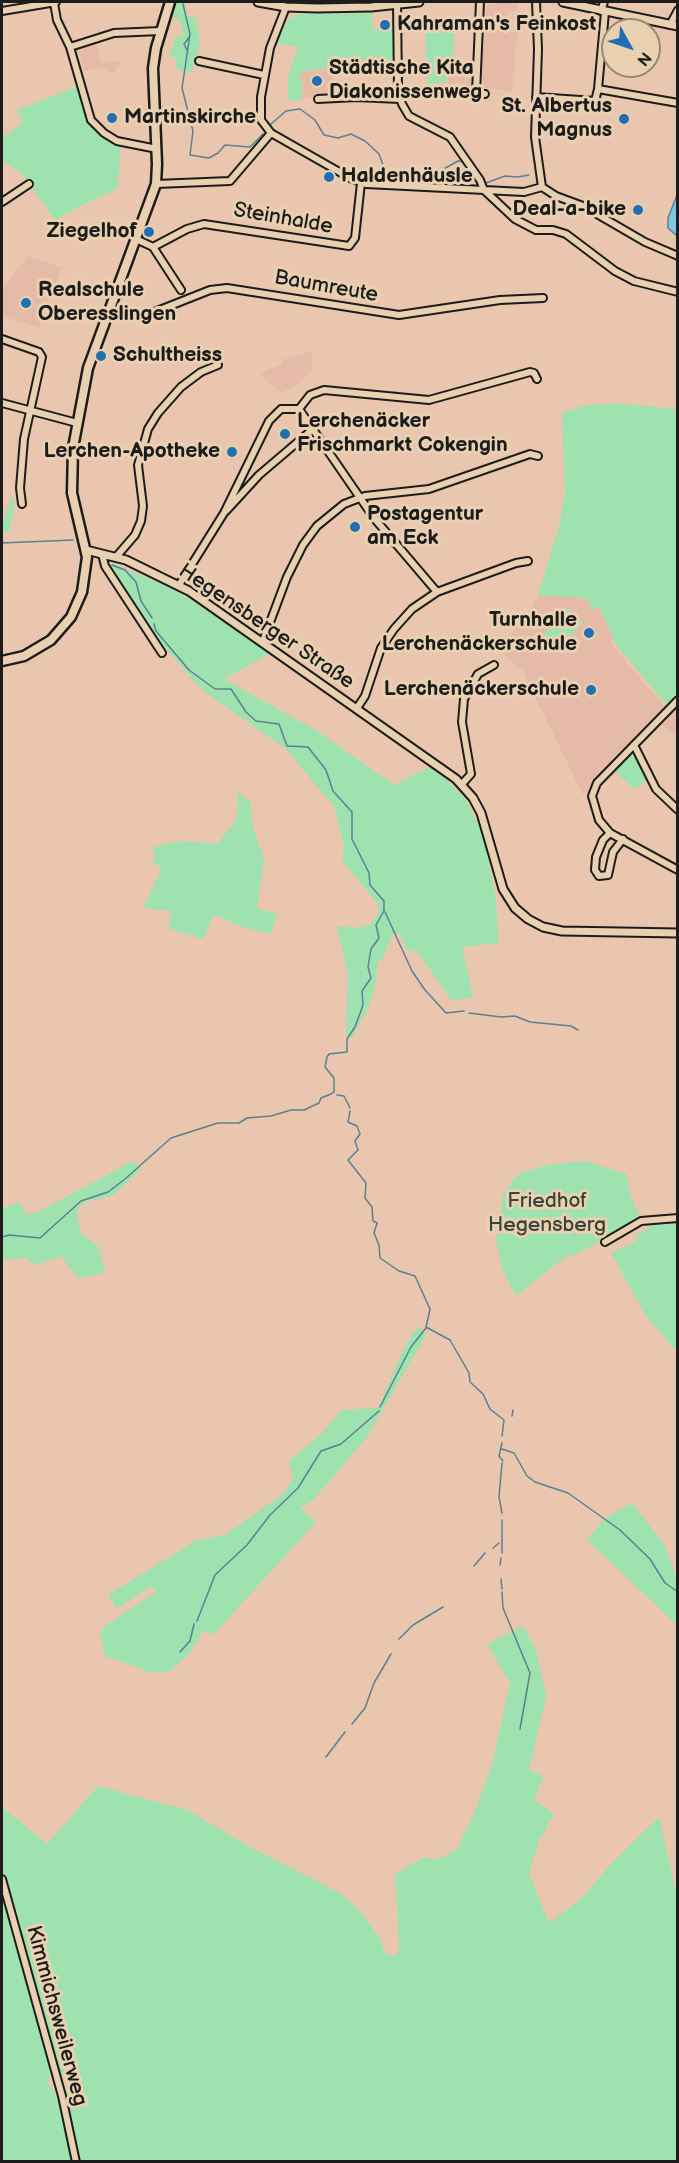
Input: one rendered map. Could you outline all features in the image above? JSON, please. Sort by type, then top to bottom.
[{"type":"main road","points":[[2,661],[29,655],[62,630],[78,606],[82,592],[86,550],[71,480],[76,423],[88,368],[156,184],[157,149],[153,68],[160,32],[170,2]]},
{"type":"street","points":[[2,11],[55,2],[57,20],[70,47],[89,116],[95,125],[117,141],[157,149]]},
{"type":"street","points":[[258,2],[286,8],[419,2]]},
{"type":"street","points":[[480,2],[476,93],[485,94]]},
{"type":"street","points":[[536,2],[538,49],[536,147],[542,187]]},
{"type":"street","points":[[563,2],[584,3],[603,11],[674,26],[678,10]]},
{"type":"street","points":[[536,97],[595,101],[598,89],[604,2]]},
{"type":"street","points":[[396,4],[396,75],[400,99],[409,116],[444,132],[457,143],[484,190],[507,213],[536,230],[553,230],[566,234],[620,274],[642,284],[678,292]]},
{"type":"street","points":[[286,8],[270,48],[261,97],[261,120],[271,133],[361,183],[395,187],[524,192],[542,187],[556,196],[583,206],[645,242],[678,256]]},
{"type":"street","points":[[70,47],[114,33],[160,32]]},
{"type":"street","points":[[199,62],[264,75]]},
{"type":"street","points":[[598,89],[678,103]]},
{"type":"street","points":[[318,99],[356,97],[400,99]]},
{"type":"street","points":[[156,184],[230,181],[271,133]]},
{"type":"street","name":"Steinhalde","points":[[153,248],[187,229],[204,224],[349,246],[355,238],[361,183]]},
{"type":"street","points":[[2,202],[29,184]]},
{"type":"street","points":[[136,239],[153,248],[181,290]]},
{"type":"street","name":"Baumreute","points":[[107,313],[124,317],[152,314],[210,290],[227,288],[399,315],[500,300],[543,298]]},
{"type":"street","points":[[2,339],[40,354],[40,375],[23,446],[22,504]]},
{"type":"street","points":[[116,557],[135,535],[141,521],[143,506],[138,465],[148,429],[165,403],[181,387],[201,372],[218,365]]},
{"type":"street","points":[[299,409],[310,395],[324,390],[429,400],[530,372],[534,373],[537,379]]},
{"type":"street","points":[[2,403],[76,423]]},
{"type":"street","points":[[179,585],[224,513],[272,416],[285,408],[299,409]]},
{"type":"street","points":[[299,409],[383,531],[436,592]]},
{"type":"street","points":[[224,513],[259,475],[313,429]]},
{"type":"street","points":[[263,641],[291,568],[310,535],[336,509],[359,497],[429,489],[530,454],[538,456]]},
{"type":"street","points":[[233,492],[259,475]]},
{"type":"street","name":"Hegensberger Straße","points":[[86,550],[116,557],[179,585],[263,641],[462,784],[473,798],[484,820],[503,889],[514,908],[528,919],[543,927],[562,931],[678,933]]},
{"type":"street","points":[[102,554],[105,566],[162,653]]},
{"type":"street","points":[[357,708],[365,696],[377,658],[389,634],[412,609],[436,592],[516,562],[528,561]]},
{"type":"street","points":[[462,784],[471,774],[462,722],[464,699],[478,674],[494,665]]},
{"type":"street","points":[[678,700],[594,787],[592,800],[599,820],[610,833],[678,870]]},
{"type":"street","points":[[634,745],[656,789],[678,810]]},
{"type":"street","points":[[610,833],[603,840],[596,857],[595,870],[599,876],[608,875],[613,852],[623,839]]},
{"type":"street","points":[[604,1242],[641,1221],[678,1218]]},
{"type":"street","name":"Kimmichsweilerweg","points":[[2,1879],[62,2096],[76,2162]]},
{"type":"shaded area","points":[[517,2],[517,10],[508,12],[510,32],[517,33],[512,91],[485,88],[481,73],[484,18],[488,4]]},
{"type":"shaded area","points":[[95,40],[101,63],[122,61],[113,74],[101,67],[84,71],[78,49],[82,44]]},
{"type":"shaded area","name":"Städtische Kita Diakonissenweg","points":[[334,67],[332,93],[301,99],[303,85],[299,76],[302,72]]},
{"type":"shaded area","points":[[447,72],[457,72],[457,75],[473,79],[473,91],[465,91],[465,94],[462,91],[450,91]]},
{"type":"shaded area","name":"Realschule Oberesslingen","points":[[28,256],[62,268],[39,328],[2,316],[2,290]]},
{"type":"shaded area","points":[[313,350],[311,372],[299,381],[300,383],[281,393],[260,374],[282,363],[282,360]]},
{"type":"shaded area","name":"Lerchenäckerschule","points":[[538,595],[586,598],[600,607],[615,638],[611,641],[612,645],[665,707],[665,712],[583,795],[522,670],[498,650],[530,610]]},
{"type":"shaded area","points":[[677,703],[677,736],[658,723]]},
{"type":"green space","points":[[175,2],[185,2],[187,16],[195,17],[197,25],[200,43],[192,72],[176,69],[177,58],[169,56],[176,37],[184,34],[179,20],[170,16]]},
{"type":"green space","points":[[372,13],[373,30],[394,27],[395,66],[359,71],[348,69],[334,73],[334,67],[302,72],[299,76],[303,85],[301,100],[288,100],[288,77],[298,46],[276,44],[288,19],[298,14]]},
{"type":"green space","points":[[455,18],[453,64],[448,64],[447,82],[427,84],[425,22]]},
{"type":"green space","points":[[78,86],[81,104],[93,126],[102,136],[121,146],[117,187],[114,191],[55,220],[22,174],[2,160],[2,137],[23,123],[17,110]]},
{"type":"green space","points":[[677,387],[677,697],[667,705],[616,645],[600,608],[592,609],[586,598],[538,595],[559,526],[565,494],[562,413],[583,406],[614,403],[676,409]]},
{"type":"green space","points":[[12,497],[15,498],[10,531],[2,532],[2,524]]},
{"type":"green space","points":[[111,563],[173,588],[271,653],[224,679],[316,730],[394,785],[428,768],[434,768],[465,798],[482,832],[495,891],[499,943],[462,947],[473,997],[452,1001],[416,950],[408,952],[399,933],[392,935],[382,960],[378,961],[375,988],[366,1013],[351,1038],[346,1034],[348,973],[336,926],[358,928],[371,924],[379,912],[377,903],[342,861],[344,846],[334,807],[285,748],[203,691],[167,650],[163,652],[108,567]]},
{"type":"green space","points":[[567,608],[583,622],[556,653],[540,639]]},
{"type":"green space","points":[[629,753],[638,756],[648,780],[634,789],[612,769]]},
{"type":"green space","points":[[238,791],[251,803],[252,825],[264,859],[257,908],[277,914],[271,934],[239,926],[214,914],[203,939],[169,929],[171,911],[143,908],[162,868],[153,863],[155,854],[152,848],[178,841],[217,844],[236,821]]},
{"type":"green space","points":[[133,1161],[141,1169],[112,1196],[85,1202],[77,1209],[80,1232],[98,1246],[105,1271],[78,1278],[61,1256],[36,1265],[25,1258],[2,1260],[2,1209],[19,1202],[27,1215],[38,1212]]},
{"type":"green space","name":"Friedhof Hegensberg","points":[[585,1161],[627,1174],[629,1192],[640,1218],[574,1256],[570,1254],[516,1296],[503,1271],[496,1241],[503,1195],[515,1177],[522,1173],[547,1165]]},
{"type":"green space","points":[[653,1222],[677,1222],[677,1352],[646,1316],[611,1253],[637,1241],[636,1234],[649,1228]]},
{"type":"green space","points":[[418,1326],[426,1335],[367,1437],[313,1500],[300,1508],[316,1522],[214,1634],[203,1631],[189,1654],[169,1672],[149,1672],[105,1656],[100,1633],[106,1625],[156,1592],[152,1586],[117,1608],[108,1595],[197,1540],[225,1535],[284,1493],[293,1478],[289,1461],[323,1432],[341,1410],[379,1406],[405,1346]]},
{"type":"green space","points":[[632,1503],[664,1544],[677,1579],[677,1625],[587,1540],[605,1518]]},
{"type":"green space","points":[[523,1626],[536,1649],[546,1697],[529,1770],[543,1776],[534,1800],[554,1814],[538,1843],[529,1874],[549,1923],[580,1900],[610,1865],[659,1817],[677,1896],[677,2161],[81,2161],[67,2101],[66,2090],[70,2084],[60,2072],[50,2072],[48,2083],[60,2102],[71,2161],[2,2161],[2,1899],[10,1898],[2,1871],[2,1807],[47,1844],[98,1786],[187,1810],[250,1847],[340,1893],[361,1912],[381,1940],[384,1952],[396,1956],[399,1949],[395,1874],[423,1858],[439,1859],[457,1849],[476,1809],[493,1761],[510,1683],[487,1644]]},
{"type":"water","points":[[677,195],[677,236],[668,228],[668,218]]},
{"type":"waterway","points":[[183,4],[190,34],[182,88],[193,131],[190,155],[209,158],[225,145],[250,147],[263,134]]},
{"type":"waterway","points":[[187,50],[184,44],[190,36]]},
{"type":"waterway","points":[[271,124],[286,111],[300,109],[315,120],[324,135],[338,138],[351,134],[365,141],[379,154],[386,173],[398,181],[422,181],[458,161],[464,162]]},
{"type":"waterway","points":[[466,166],[477,183]]},
{"type":"waterway","points":[[486,183],[505,176],[529,175]]},
{"type":"waterway","points":[[2,543],[73,540]]},
{"type":"waterway","points":[[112,565],[125,570],[136,582],[141,601],[152,618]]},
{"type":"waterway","points":[[2,1237],[9,1235],[40,1238],[81,1201],[108,1192],[171,1138],[218,1123],[239,1123],[247,1118],[271,1116],[291,1110],[304,1110],[319,1103],[321,1098],[334,1092],[334,1078],[325,1067],[327,1057],[329,1054],[347,1052],[347,1039],[355,1027],[363,1005],[362,991],[371,978],[368,967],[371,949],[379,938],[376,925],[384,911],[384,901],[370,885],[369,873],[352,839],[352,812],[333,791],[326,770],[308,747],[287,746],[279,724],[256,721],[246,712],[231,689],[215,689],[189,670],[156,631],[154,624]]},
{"type":"waterway","points":[[385,912],[412,971],[425,990],[446,1013],[464,1011]]},
{"type":"waterway","points":[[469,1013],[501,1017],[515,1016],[530,1022],[571,1026],[578,1030]]},
{"type":"waterway","points":[[337,1095],[344,1096],[350,1108]]},
{"type":"waterway","points":[[350,1111],[348,1122],[357,1126],[360,1134],[355,1141],[358,1150],[348,1160],[366,1183],[365,1198],[372,1207],[373,1221],[377,1223],[374,1233],[379,1245],[380,1258],[399,1271],[415,1276],[430,1309],[426,1327],[450,1340],[469,1373],[470,1382],[483,1394],[490,1409],[504,1420],[502,1436]]},
{"type":"waterway","points":[[380,1407],[411,1347],[426,1328]]},
{"type":"waterway","points":[[512,1416],[513,1410]]},
{"type":"waterway","points":[[197,1621],[215,1575],[247,1545],[270,1515],[298,1488],[321,1451],[341,1444],[379,1411]]},
{"type":"waterway","points":[[502,1443],[499,1456],[503,1461]]},
{"type":"waterway","points":[[502,1449],[514,1453],[527,1476],[535,1482],[568,1493],[620,1530],[650,1559],[665,1583],[678,1592]]},
{"type":"waterway","points":[[502,1463],[499,1497],[502,1513]]},
{"type":"waterway","points":[[502,1520],[502,1553]]},
{"type":"waterway","points":[[493,1548],[499,1543]]},
{"type":"waterway","points":[[474,1566],[485,1553]]},
{"type":"waterway","points":[[500,1565],[501,1558]]},
{"type":"waterway","points":[[501,1579],[502,1589]]},
{"type":"waterway","points":[[502,1592],[503,1608],[530,1673],[520,1729]]},
{"type":"waterway","points":[[399,1639],[413,1625],[443,1607]]},
{"type":"waterway","points":[[180,1652],[190,1641],[194,1624]]},
{"type":"waterway","points":[[352,1724],[365,1708],[374,1683],[391,1654]]},
{"type":"waterway","points":[[326,1757],[345,1732]]},
{"type":"place","name":"Kahraman's Feinkost","points":[[385,25]]},
{"type":"place","name":"Städtische Kita Diakonissenweg","points":[[317,81]]},
{"type":"place","name":"Martinskirche","points":[[112,118]]},
{"type":"place","name":"St. Albertus Magnus","points":[[624,119]]},
{"type":"place","name":"Haldenhäusle","points":[[329,177]]},
{"type":"place","name":"Deal-a-bike","points":[[638,210]]},
{"type":"place","name":"Ziegelhof","points":[[149,232]]},
{"type":"place","name":"Realschule Oberesslingen","points":[[26,303]]},
{"type":"place","name":"Schultheiss","points":[[101,356]]},
{"type":"place","name":"Lerchenäcker Frischmarkt Cokengin","points":[[285,434]]},
{"type":"place","name":"Lerchen-Apotheke","points":[[232,452]]},
{"type":"place","name":"Postagentur am Eck","points":[[355,527]]},
{"type":"place","name":"Turnhalle Lerchenäckerschule","points":[[589,633]]},
{"type":"place","name":"Lerchenäckerschule","points":[[591,690]]}]
